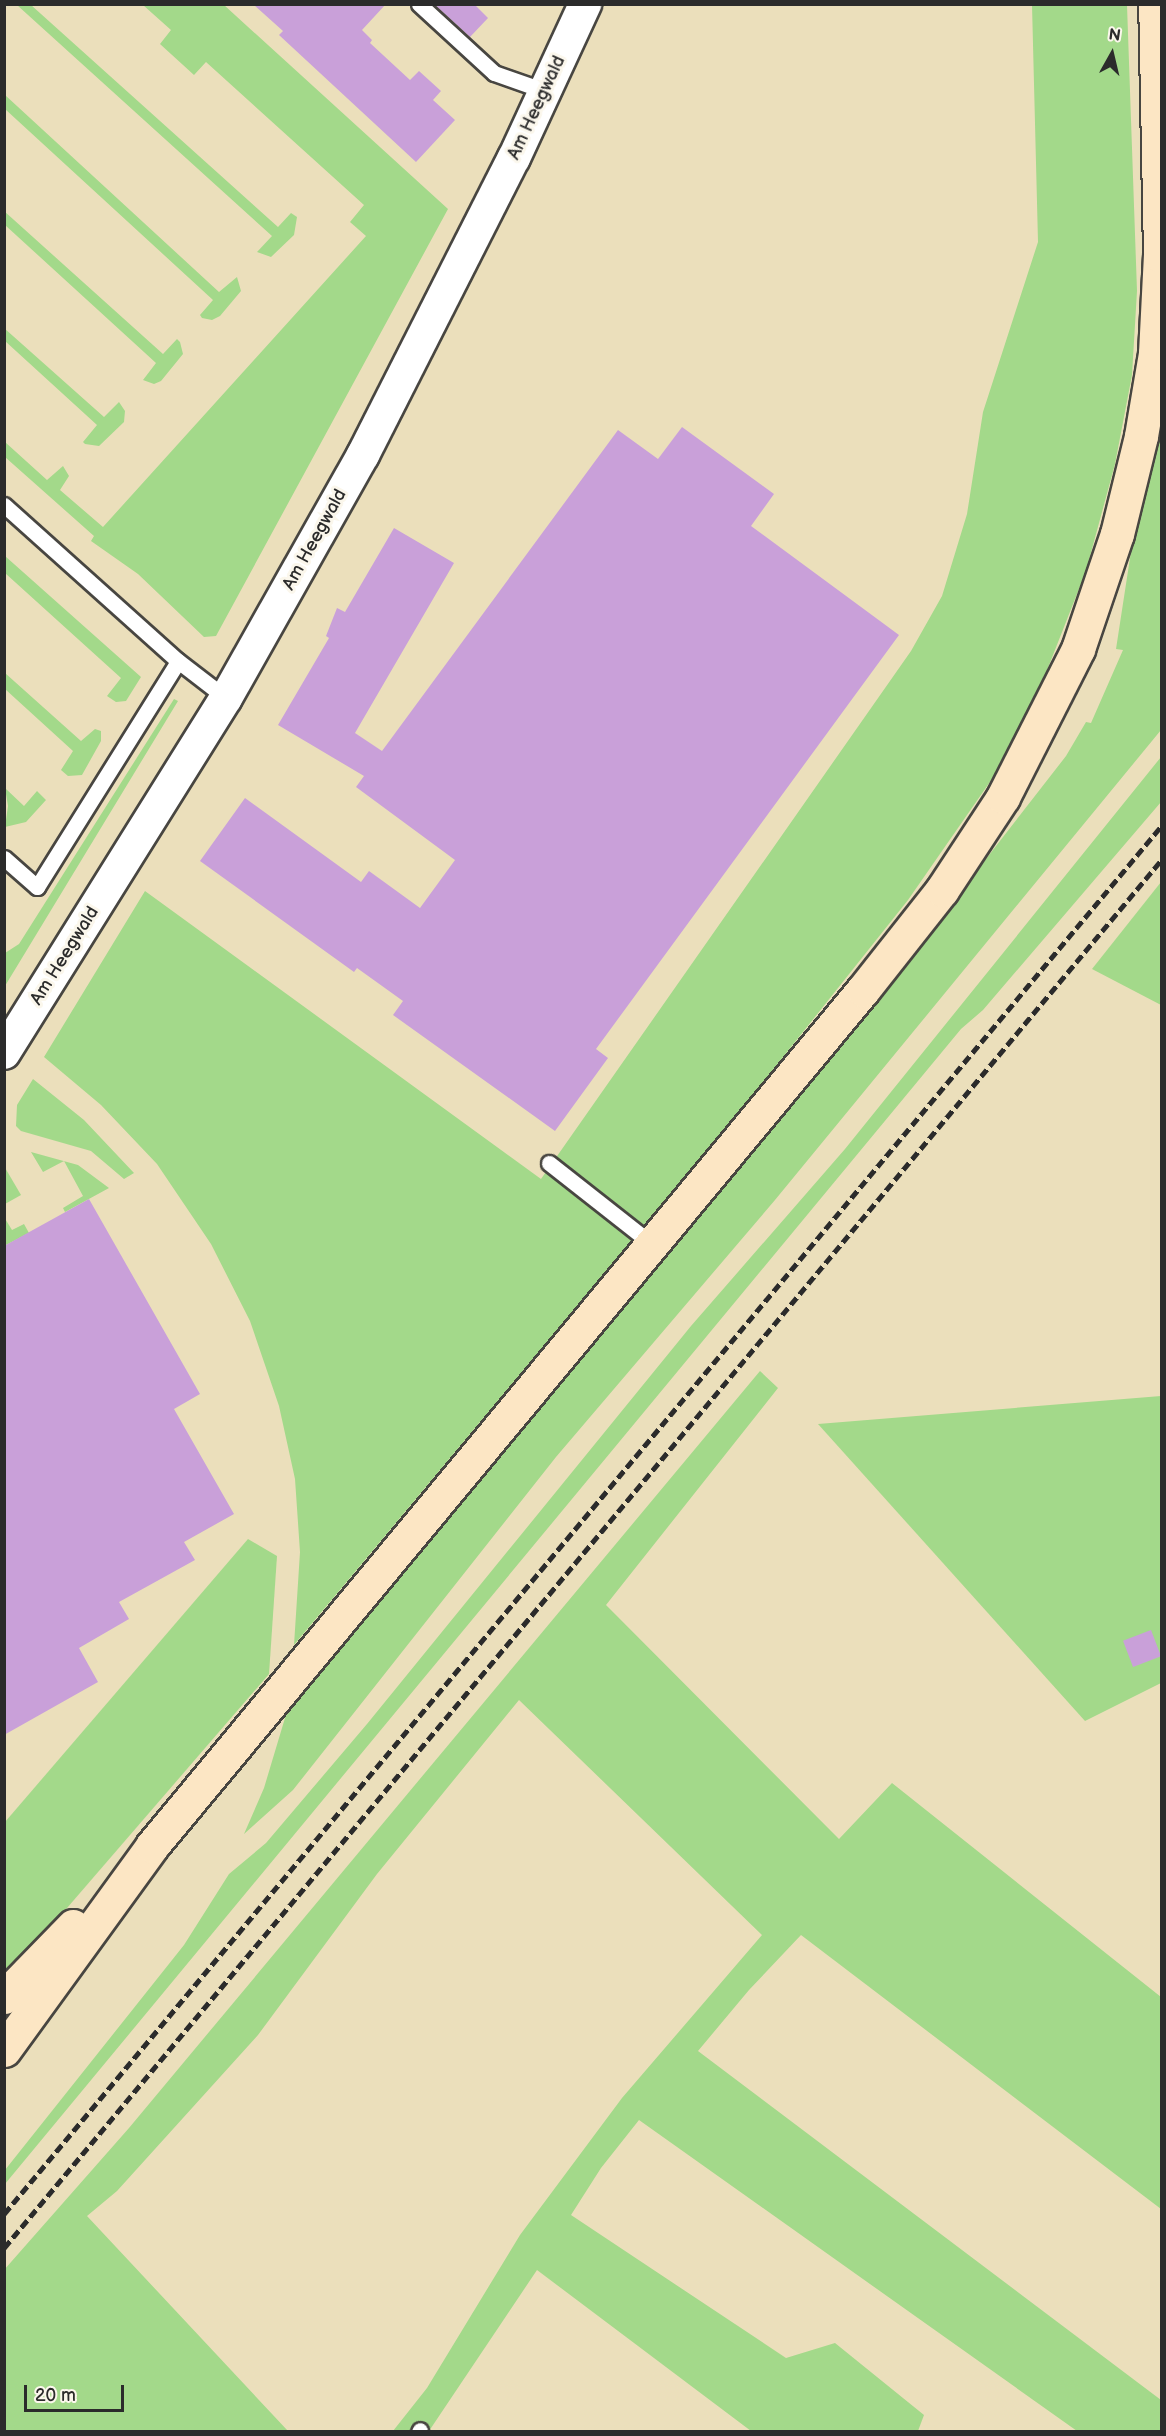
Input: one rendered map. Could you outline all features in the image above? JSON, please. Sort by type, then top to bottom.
[{"type":"main road","points":[[4,2050],[152,1846],[652,1244],[942,890],[1003,797],[1078,649],[1130,485],[1155,353],[1160,255],[1155,4]]},
{"type":"main road","points":[[4,1997],[152,1846]]},
{"type":"street","name":"Am Heegwald","points":[[4,1053],[226,698],[363,455],[545,90],[585,4]]},
{"type":"lane","points":[[419,4],[487,68],[545,90]]},
{"type":"lane","points":[[4,506],[178,661],[226,698]]},
{"type":"lane","points":[[4,858],[37,887],[178,661]]},
{"type":"lane","points":[[549,1163],[652,1244]]},
{"type":"green space","points":[[17,5],[31,5],[278,227],[291,213],[297,217],[294,235],[271,257],[257,252],[272,236]]},
{"type":"green space","points":[[143,5],[224,5],[448,209],[216,636],[204,637],[138,574],[91,541],[94,536],[5,457],[5,442],[47,480],[63,466],[69,476],[60,490],[103,527],[366,236],[350,222],[364,205],[206,62],[194,75],[160,44],[171,30]]},
{"type":"green space","points":[[1032,5],[1127,5],[1137,291],[1132,375],[1115,464],[1086,571],[1042,683],[1001,766],[908,900],[752,1096],[294,1645],[300,1552],[295,1479],[279,1406],[250,1321],[211,1244],[157,1164],[101,1105],[44,1057],[145,891],[541,1179],[911,651],[942,596],[967,514],[983,412],[1038,242]]},
{"type":"green space","points":[[5,95],[219,292],[237,277],[241,291],[220,316],[212,320],[202,318],[200,315],[213,300],[5,109]]},
{"type":"green space","points":[[4,211],[163,354],[177,339],[180,342],[183,354],[161,381],[154,384],[143,380],[156,363],[5,225]]},
{"type":"green space","points":[[4,328],[104,417],[119,402],[125,411],[124,422],[99,446],[85,444],[83,442],[97,425],[5,341]]},
{"type":"green space","points":[[1161,422],[1161,730],[775,1200],[556,1457],[293,1790],[244,1834],[264,1788],[288,1708],[867,1012],[1066,756],[1086,722],[1091,723],[1123,650],[1116,649],[1132,545]]},
{"type":"green space","points":[[5,556],[141,677],[126,701],[116,702],[107,696],[121,678],[5,573]]},
{"type":"green space","points":[[5,673],[81,741],[95,729],[101,731],[101,741],[82,775],[68,776],[61,770],[73,751],[5,689]]},
{"type":"green space","points":[[174,699],[178,701],[5,986],[5,953],[19,944]]},
{"type":"green space","points":[[1161,757],[1161,802],[983,1010],[961,1029],[5,2184],[5,2170],[184,1945],[229,1874],[266,1843],[367,1724],[691,1326],[845,1149]]},
{"type":"green space","points":[[5,788],[24,806],[37,791],[46,800],[26,822],[5,827],[8,806]]},
{"type":"green space","points":[[1161,882],[1161,1005],[1092,969]]},
{"type":"green space","points":[[33,1079],[84,1120],[134,1173],[124,1179],[91,1151],[21,1131],[16,1126],[17,1105]]},
{"type":"green space","points":[[31,1152],[64,1161],[43,1172]]},
{"type":"green space","points":[[64,1161],[78,1165],[109,1188],[65,1212],[63,1208],[83,1196]]},
{"type":"green space","points":[[4,1166],[21,1195],[5,1204],[4,1204]]},
{"type":"green space","points":[[4,1217],[12,1230],[24,1224],[29,1233],[4,1246]]},
{"type":"green space","points":[[760,1371],[778,1388],[606,1605],[839,1839],[892,1783],[1161,1997],[1161,2209],[801,1935],[749,1990],[698,2051],[1161,2400],[1161,2431],[1077,2431],[639,2120],[601,2168],[571,2215],[786,2358],[835,2343],[924,2415],[918,2431],[751,2431],[537,2270],[429,2431],[415,2425],[409,2431],[393,2431],[427,2388],[520,2235],[622,2098],[762,1935],[519,1700],[377,1874],[258,2035],[117,2191],[87,2216],[288,2431],[5,2431],[4,2270],[129,2128]]},
{"type":"green space","points":[[1161,1396],[1161,1683],[1085,1721],[818,1424]]},
{"type":"green space","points":[[248,1539],[277,1556],[269,1674],[23,1959],[5,1974],[5,1822]]},
{"type":"building","points":[[253,4],[386,4],[362,30],[372,40],[370,43],[410,80],[419,71],[441,91],[433,100],[455,120],[416,162],[279,35],[283,31]]},
{"type":"building","points":[[434,4],[474,4],[488,18],[470,37]]},
{"type":"building","points":[[682,427],[774,494],[751,526],[899,635],[596,1049],[608,1058],[555,1131],[393,1015],[403,1001],[357,968],[354,972],[200,861],[245,798],[361,882],[369,871],[420,908],[455,860],[356,787],[364,776],[278,725],[329,638],[326,636],[337,608],[345,612],[394,528],[454,563],[355,733],[382,751],[618,430],[658,459]]},
{"type":"building","points":[[89,1199],[200,1394],[174,1409],[234,1514],[184,1542],[195,1560],[119,1602],[129,1619],[79,1648],[98,1682],[4,1735],[4,1246]]},
{"type":"building","points":[[1151,1630],[1161,1656],[1133,1667],[1123,1641]]},
{"type":"railway","points":[[4,2214],[1162,825]]},
{"type":"railway","points":[[4,2248],[1162,859]]}]
